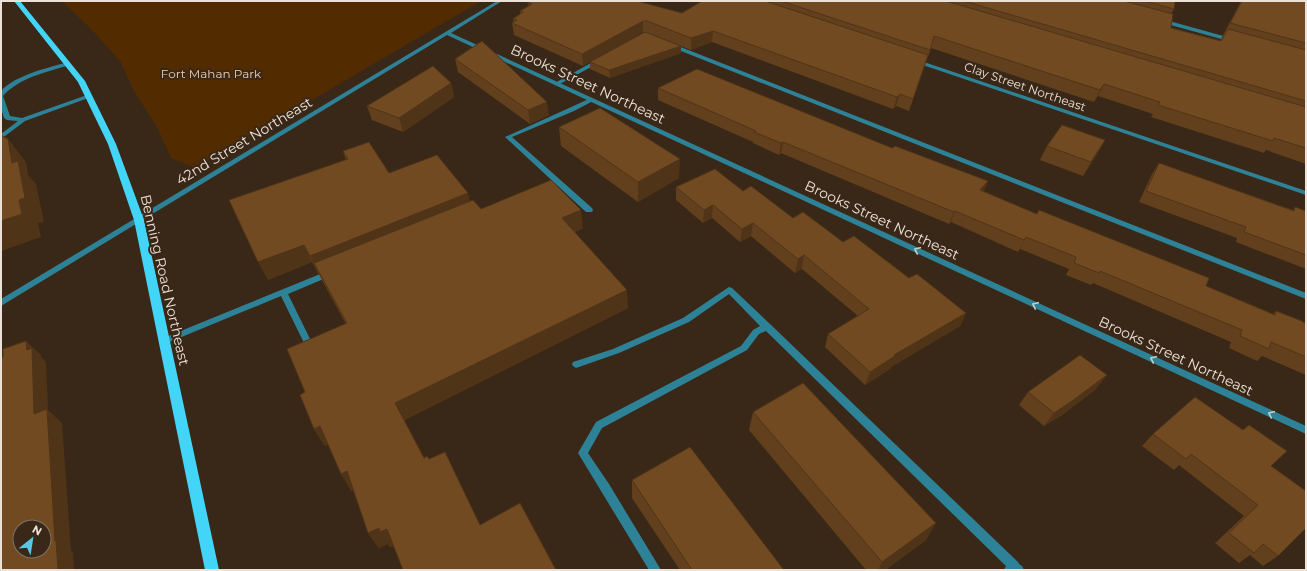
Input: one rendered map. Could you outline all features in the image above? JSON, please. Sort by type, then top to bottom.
[{"type":"main road","name":"Benning Road Northeast","points":[[18,1],[81,81],[112,144],[139,220],[212,570]]},
{"type":"street","name":"42nd Street Northeast","points":[[1,303],[500,1]]},
{"type":"street","points":[[1154,19],[1237,42]]},
{"type":"street","name":"Brooks Street Northeast","points":[[447,33],[1306,430]]},
{"type":"street","points":[[668,44],[1306,296]]},
{"type":"street","points":[[556,84],[606,57]]},
{"type":"street","name":"Clay Street Northeast","points":[[908,58],[1306,193]]},
{"type":"street","points":[[23,120],[7,118],[1,96],[5,88],[68,64]]},
{"type":"street","points":[[1,137],[23,120],[89,96]]},
{"type":"street","points":[[589,210],[553,182],[508,137],[572,110],[591,100]]},
{"type":"street","points":[[164,341],[335,271]]},
{"type":"street","points":[[576,364],[616,351],[686,320],[729,290],[1014,569]]},
{"type":"street","points":[[284,292],[308,343]]},
{"type":"street","points":[[655,570],[582,452],[599,425],[744,348],[756,332],[767,326]]},
{"type":"green space","name":"Fort Mahan Park","points":[[62,1],[481,1],[196,168],[171,158],[157,127],[134,91],[120,61],[93,31]]},
{"type":"building","points":[[532,1],[637,1],[682,13],[702,1],[765,1],[928,55],[913,99],[900,94],[897,97],[713,31],[691,38],[647,21],[643,21],[582,54],[512,23],[517,20],[513,19],[523,12],[520,11],[532,4],[528,3]]},
{"type":"building","points":[[781,1],[946,1],[1306,107],[1306,148],[1274,138],[1273,141],[1158,105],[1160,102],[1104,84],[1100,90],[934,36],[930,50]]},
{"type":"building","points":[[964,1],[1124,1],[1173,14],[1171,28],[1221,41],[1228,29],[1306,50],[1306,101]]},
{"type":"building","points":[[1145,1],[1175,1],[1174,9]]},
{"type":"building","points":[[1242,1],[1306,1],[1306,43],[1230,23]]},
{"type":"building","points":[[645,32],[681,46],[609,70],[590,62]]},
{"type":"building","points":[[482,41],[547,102],[528,110],[455,59]]},
{"type":"building","points":[[433,66],[451,83],[399,118],[367,106]]},
{"type":"building","points":[[697,69],[892,148],[895,146],[988,181],[980,190],[1037,214],[1039,210],[1209,278],[1206,286],[1275,315],[1276,311],[1302,321],[1306,324],[1306,357],[1271,342],[1269,349],[1240,336],[1242,330],[1100,271],[1099,273],[1074,263],[1076,257],[1026,237],[1024,240],[783,142],[781,143],[658,88]]},
{"type":"building","points":[[600,108],[680,159],[638,182],[559,127]]},
{"type":"building","points":[[1062,125],[1105,140],[1091,162],[1047,146]]},
{"type":"building","points":[[1,135],[8,139],[12,163],[18,161],[25,198],[19,200],[22,214],[1,221]]},
{"type":"building","points":[[369,142],[389,173],[437,155],[468,193],[310,256],[304,245],[258,262],[229,200],[348,159],[343,151]]},
{"type":"building","points":[[1159,163],[1294,211],[1295,207],[1306,211],[1306,255],[1244,232],[1246,227],[1146,191]]},
{"type":"building","points":[[715,169],[743,191],[751,186],[793,218],[803,212],[843,242],[854,236],[909,278],[917,274],[966,313],[894,355],[895,356],[870,372],[828,334],[869,309],[804,255],[798,259],[753,223],[742,229],[713,205],[704,210],[676,187]]},
{"type":"building","points":[[551,180],[581,210],[562,218],[627,290],[395,403],[424,458],[427,456],[429,459],[445,452],[480,525],[520,503],[556,570],[403,570],[387,529],[380,532],[379,528],[368,533],[347,471],[341,474],[320,426],[314,429],[300,395],[305,392],[287,349],[347,323],[314,263],[473,200],[481,209]]},
{"type":"building","points":[[26,341],[27,350],[32,348],[34,414],[47,409],[58,570],[1,570],[1,358],[3,357],[3,349]]},
{"type":"building","points":[[1080,355],[1107,375],[1054,413],[1028,392]]},
{"type":"building","points":[[803,383],[936,523],[882,562],[753,412]]},
{"type":"building","points":[[1195,397],[1243,430],[1249,425],[1287,451],[1271,466],[1306,491],[1306,528],[1278,556],[1263,544],[1254,553],[1229,533],[1258,505],[1191,454],[1186,459],[1153,434]]},
{"type":"building","points":[[690,447],[784,570],[692,570],[632,480]]}]
